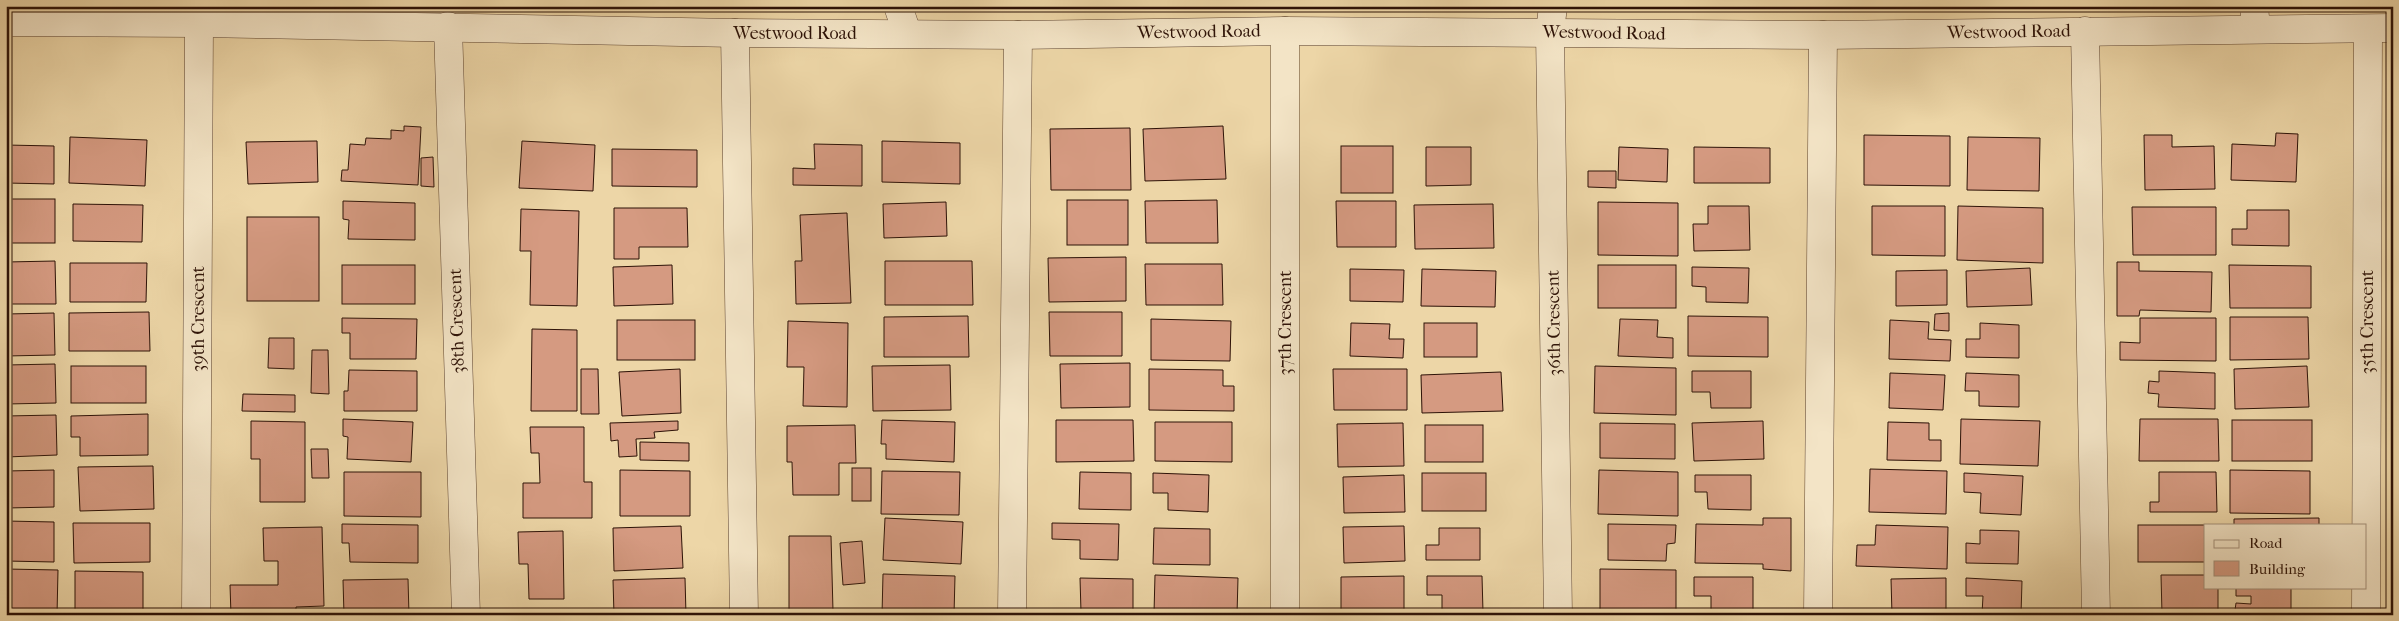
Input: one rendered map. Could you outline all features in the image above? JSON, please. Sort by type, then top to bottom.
[{"type":"street","points":[[898,6],[907,33]]},
{"type":"street","name":"Westwood Road","points":[[6,22],[199,22],[735,33],[1018,35],[1285,31],[1552,19],[1823,35],[2085,31],[2255,18],[2380,29]]},
{"type":"street","name":"36th Crescent","points":[[1552,19],[1558,615]]},
{"type":"street","name":"39th Crescent","points":[[196,615],[199,22]]},
{"type":"street","name":"38th Crescent","points":[[448,26],[466,615]]},
{"type":"street","name":"35th Crescent","points":[[2366,615],[2380,29]]},
{"type":"street","name":"37th Crescent","points":[[1285,31],[1285,615]]},
{"type":"street","points":[[2085,31],[2096,615]]},
{"type":"street","points":[[735,33],[744,615]]},
{"type":"street","points":[[1012,615],[1018,35]]},
{"type":"street","points":[[1818,615],[1823,35]]},
{"type":"building","points":[[404,126],[421,127],[418,185],[341,181],[342,170],[348,170],[350,144],[365,145],[366,138],[391,139],[391,130],[404,131]]},
{"type":"building","points":[[1223,126],[1226,179],[1145,181],[1143,129]]},
{"type":"building","points":[[1130,128],[1131,190],[1051,190],[1050,129]]},
{"type":"building","points":[[2276,133],[2298,134],[2296,182],[2231,180],[2232,144],[2275,146]]},
{"type":"building","points":[[1864,135],[1950,136],[1950,186],[1864,185]]},
{"type":"building","points":[[2144,135],[2172,135],[2172,147],[2214,146],[2215,189],[2145,190]]},
{"type":"building","points":[[70,137],[147,140],[145,186],[69,183]]},
{"type":"building","points":[[1968,137],[2040,138],[2039,191],[1967,190]]},
{"type":"building","points":[[317,141],[318,182],[248,184],[246,142]]},
{"type":"building","points":[[522,141],[595,145],[593,191],[519,188]]},
{"type":"building","points":[[882,141],[960,143],[960,184],[882,182]]},
{"type":"building","points":[[814,144],[862,145],[862,186],[793,185],[793,168],[815,169]]},
{"type":"building","points":[[6,145],[54,146],[54,184],[6,183]]},
{"type":"building","points":[[1341,146],[1393,146],[1393,193],[1341,193]]},
{"type":"building","points":[[1426,147],[1471,147],[1471,185],[1426,186]]},
{"type":"building","points":[[1619,147],[1668,149],[1667,182],[1618,180]]},
{"type":"building","points":[[1694,147],[1770,148],[1770,183],[1694,183]]},
{"type":"building","points":[[612,149],[697,150],[697,187],[612,186]]},
{"type":"building","points":[[433,157],[434,187],[421,186],[421,158]]},
{"type":"building","points":[[1588,171],[1616,171],[1616,188],[1588,187]]},
{"type":"building","points":[[6,199],[55,199],[55,243],[6,243]]},
{"type":"building","points":[[1067,200],[1128,200],[1128,245],[1067,245]]},
{"type":"building","points":[[1217,200],[1218,243],[1146,243],[1145,201]]},
{"type":"building","points":[[343,201],[415,203],[415,240],[348,239],[349,220],[343,219]]},
{"type":"building","points":[[1336,201],[1396,201],[1396,247],[1337,247]]},
{"type":"building","points":[[946,202],[947,236],[884,238],[883,204]]},
{"type":"building","points":[[1598,202],[1678,203],[1678,256],[1598,255]]},
{"type":"building","points":[[73,204],[143,205],[142,242],[73,241]]},
{"type":"building","points":[[1493,204],[1494,248],[1415,249],[1414,205]]},
{"type":"building","points":[[1708,206],[1749,206],[1750,250],[1694,251],[1693,224],[1708,224]]},
{"type":"building","points":[[1872,206],[1945,206],[1945,256],[1872,255]]},
{"type":"building","points":[[1958,206],[2043,208],[2043,263],[1957,260]]},
{"type":"building","points":[[2132,207],[2216,207],[2216,255],[2133,255]]},
{"type":"building","points":[[614,208],[687,208],[688,247],[639,247],[639,259],[614,259]]},
{"type":"building","points":[[521,209],[579,211],[577,306],[530,305],[531,251],[520,251]]},
{"type":"building","points":[[2247,210],[2289,210],[2289,246],[2232,245],[2232,229],[2247,229]]},
{"type":"building","points":[[847,213],[851,303],[796,304],[795,261],[802,261],[800,215]]},
{"type":"building","points":[[247,217],[319,217],[319,301],[247,301]]},
{"type":"building","points":[[1126,257],[1126,301],[1049,302],[1048,258]]},
{"type":"building","points":[[55,261],[56,304],[6,304],[6,262]]},
{"type":"building","points":[[885,261],[972,261],[973,305],[885,305]]},
{"type":"building","points":[[2117,262],[2139,262],[2139,271],[2212,272],[2211,312],[2140,310],[2139,316],[2117,316]]},
{"type":"building","points":[[70,263],[147,263],[146,302],[70,302]]},
{"type":"building","points":[[1145,264],[1222,264],[1223,305],[1146,305]]},
{"type":"building","points":[[342,265],[415,265],[415,304],[342,304]]},
{"type":"building","points":[[672,265],[673,304],[614,306],[613,267]]},
{"type":"building","points":[[1598,265],[1676,265],[1676,308],[1598,308]]},
{"type":"building","points":[[2229,265],[2311,266],[2311,308],[2230,308]]},
{"type":"building","points":[[1692,267],[1749,268],[1748,303],[1706,302],[1706,287],[1692,286]]},
{"type":"building","points":[[2030,268],[2032,305],[1967,307],[1966,271]]},
{"type":"building","points":[[1350,269],[1404,270],[1403,302],[1350,301]]},
{"type":"building","points":[[1422,269],[1496,271],[1495,307],[1421,306]]},
{"type":"building","points":[[1947,270],[1947,305],[1896,306],[1896,271]]},
{"type":"building","points":[[149,312],[150,351],[69,351],[69,313]]},
{"type":"building","points":[[1049,312],[1122,312],[1122,356],[1050,356]]},
{"type":"building","points":[[54,313],[55,355],[6,356],[6,314]]},
{"type":"building","points":[[1949,313],[1949,331],[1934,330],[1935,314]]},
{"type":"building","points":[[968,316],[969,357],[884,357],[884,317]]},
{"type":"building","points":[[1688,316],[1768,317],[1768,357],[1688,356]]},
{"type":"building","points":[[2230,317],[2308,317],[2309,359],[2230,360]]},
{"type":"building","points":[[342,318],[417,319],[416,359],[350,359],[350,333],[342,333]]},
{"type":"building","points":[[2140,318],[2216,318],[2216,361],[2120,360],[2120,342],[2140,343]]},
{"type":"building","points":[[1151,319],[1231,321],[1230,361],[1151,360]]},
{"type":"building","points":[[1620,319],[1658,320],[1657,337],[1673,338],[1673,358],[1618,356]]},
{"type":"building","points":[[617,320],[695,320],[695,360],[617,360]]},
{"type":"building","points":[[1890,320],[1929,322],[1928,339],[1951,340],[1950,361],[1889,359]]},
{"type":"building","points":[[788,321],[848,323],[847,407],[803,406],[804,367],[787,367]]},
{"type":"building","points":[[1351,323],[1390,324],[1389,339],[1404,339],[1403,358],[1350,356]]},
{"type":"building","points":[[1424,323],[1477,323],[1477,357],[1424,357]]},
{"type":"building","points":[[1980,323],[2019,325],[2019,358],[1966,357],[1966,339],[1980,339]]},
{"type":"building","points":[[532,329],[577,330],[577,411],[531,411]]},
{"type":"building","points":[[269,338],[294,338],[294,369],[268,368]]},
{"type":"building","points":[[312,350],[328,350],[329,394],[311,393]]},
{"type":"building","points":[[1130,363],[1130,407],[1061,408],[1060,364]]},
{"type":"building","points":[[55,364],[56,403],[6,404],[6,365]]},
{"type":"building","points":[[950,365],[951,410],[873,411],[872,366]]},
{"type":"building","points":[[71,366],[146,366],[146,403],[71,403]]},
{"type":"building","points":[[1595,366],[1676,368],[1676,415],[1594,413]]},
{"type":"building","points":[[2307,366],[2309,407],[2235,409],[2234,369]]},
{"type":"building","points":[[581,369],[598,369],[599,414],[581,414]]},
{"type":"building","points":[[680,369],[681,413],[622,416],[619,372]]},
{"type":"building","points":[[1149,369],[1223,370],[1223,386],[1234,386],[1234,411],[1149,410]]},
{"type":"building","points":[[1333,369],[1407,369],[1407,410],[1334,410]]},
{"type":"building","points":[[349,370],[417,371],[417,411],[344,411],[344,391],[348,391]]},
{"type":"building","points":[[1692,371],[1751,371],[1751,408],[1711,408],[1710,392],[1692,392]]},
{"type":"building","points":[[2159,371],[2215,373],[2215,409],[2158,407],[2159,394],[2148,393],[2149,381],[2159,382]]},
{"type":"building","points":[[1501,372],[1503,411],[1422,413],[1421,375]]},
{"type":"building","points":[[1890,373],[1945,375],[1943,410],[1889,408]]},
{"type":"building","points":[[1966,373],[2019,375],[2019,407],[1979,406],[1979,391],[1965,391]]},
{"type":"building","points":[[243,394],[295,395],[295,412],[242,411]]},
{"type":"building","points":[[148,414],[148,455],[80,456],[80,437],[71,437],[71,416]]},
{"type":"building","points":[[56,415],[57,455],[6,457],[6,416]]},
{"type":"building","points":[[343,419],[413,422],[411,462],[347,459],[348,437],[343,436]]},
{"type":"building","points":[[1961,419],[2040,421],[2038,466],[1960,464]]},
{"type":"building","points":[[2140,419],[2218,419],[2219,461],[2139,461]]},
{"type":"building","points":[[882,420],[955,422],[954,462],[886,459],[886,444],[881,444]]},
{"type":"building","points":[[1056,420],[1133,420],[1134,461],[1056,462]]},
{"type":"building","points":[[2232,420],[2312,420],[2312,461],[2232,461]]},
{"type":"building","points":[[251,421],[305,422],[305,502],[260,502],[260,459],[251,459]]},
{"type":"building","points":[[678,421],[678,430],[654,432],[655,438],[636,439],[637,456],[619,457],[618,440],[611,441],[610,423]]},
{"type":"building","points":[[1763,421],[1764,459],[1694,461],[1692,423]]},
{"type":"building","points":[[1155,422],[1232,422],[1232,462],[1155,461]]},
{"type":"building","points":[[1888,422],[1929,423],[1929,440],[1941,440],[1941,461],[1887,460]]},
{"type":"building","points":[[1403,423],[1404,466],[1338,467],[1337,424]]},
{"type":"building","points":[[1600,423],[1675,424],[1675,459],[1600,458]]},
{"type":"building","points":[[855,425],[856,463],[839,463],[839,495],[793,495],[792,462],[787,462],[787,426]]},
{"type":"building","points":[[1425,425],[1483,425],[1483,462],[1425,462]]},
{"type":"building","points":[[530,427],[584,427],[584,482],[592,482],[592,518],[523,518],[523,483],[540,483],[539,453],[531,453]]},
{"type":"building","points":[[640,442],[689,443],[689,461],[640,460]]},
{"type":"building","points":[[311,449],[328,449],[329,478],[312,478]]},
{"type":"building","points":[[153,466],[154,509],[80,511],[78,467]]},
{"type":"building","points":[[852,468],[871,468],[871,501],[852,501]]},
{"type":"building","points":[[1870,469],[1947,471],[1946,514],[1869,512]]},
{"type":"building","points":[[54,470],[54,507],[6,508],[6,471]]},
{"type":"building","points":[[620,470],[690,471],[690,516],[620,516]]},
{"type":"building","points":[[1599,470],[1678,472],[1678,516],[1598,514]]},
{"type":"building","points":[[2230,470],[2310,471],[2310,514],[2230,513]]},
{"type":"building","points":[[882,471],[960,472],[959,515],[881,514]]},
{"type":"building","points":[[344,472],[421,472],[421,517],[344,516]]},
{"type":"building","points":[[1080,472],[1131,473],[1131,510],[1079,509]]},
{"type":"building","points":[[2159,472],[2216,472],[2217,512],[2150,512],[2150,502],[2159,502]]},
{"type":"building","points":[[1153,473],[1209,475],[1208,512],[1168,510],[1168,493],[1153,493]]},
{"type":"building","points":[[1422,473],[1486,473],[1486,511],[1422,511]]},
{"type":"building","points":[[1964,473],[2023,476],[2021,515],[1980,513],[1981,493],[1964,492]]},
{"type":"building","points":[[1404,475],[1405,512],[1344,513],[1343,477]]},
{"type":"building","points":[[1695,475],[1751,475],[1751,510],[1708,509],[1707,492],[1695,492]]},
{"type":"building","points":[[885,518],[963,522],[961,564],[883,560]]},
{"type":"building","points":[[1763,518],[1791,518],[1791,571],[1763,569],[1763,564],[1695,563],[1696,524],[1763,525]]},
{"type":"building","points":[[2319,518],[2319,524],[2234,524],[2234,519]]},
{"type":"building","points":[[6,521],[54,522],[54,562],[6,561]]},
{"type":"building","points":[[73,523],[150,523],[150,562],[74,563]]},
{"type":"building","points":[[1052,523],[1119,524],[1118,560],[1080,559],[1080,540],[1052,539]]},
{"type":"building","points":[[342,524],[418,525],[418,563],[350,562],[349,543],[342,543]]},
{"type":"building","points":[[1608,524],[1676,525],[1675,543],[1667,544],[1666,561],[1608,560]]},
{"type":"building","points":[[1876,525],[1948,527],[1947,569],[1856,566],[1857,545],[1875,545]]},
{"type":"building","points":[[2138,525],[2204,525],[2204,562],[2138,562]]},
{"type":"building","points":[[681,526],[683,568],[614,571],[613,528]]},
{"type":"building","points":[[1404,526],[1405,561],[1344,563],[1343,527]]},
{"type":"building","points":[[322,527],[324,606],[296,607],[296,614],[231,615],[230,585],[278,585],[278,561],[264,561],[263,528]]},
{"type":"building","points":[[1154,528],[1210,529],[1210,565],[1153,564]]},
{"type":"building","points":[[1439,528],[1480,528],[1480,560],[1426,560],[1426,545],[1439,545]]},
{"type":"building","points":[[1980,530],[2019,531],[2018,564],[1966,563],[1966,543],[1980,544]]},
{"type":"building","points":[[563,531],[564,599],[529,599],[528,564],[519,564],[518,532]]},
{"type":"building","points":[[789,536],[831,536],[833,611],[789,611]]},
{"type":"building","points":[[862,541],[865,583],[843,585],[840,543]]},
{"type":"building","points":[[6,569],[58,570],[57,615],[6,615]]},
{"type":"building","points":[[1600,569],[1676,570],[1676,615],[1600,615]]},
{"type":"building","points":[[75,571],[143,572],[143,615],[75,615]]},
{"type":"building","points":[[883,574],[955,576],[954,615],[882,615]]},
{"type":"building","points":[[1155,575],[1238,578],[1237,615],[1154,613]]},
{"type":"building","points":[[2161,575],[2204,575],[2204,588],[2218,588],[2218,613],[2162,614]]},
{"type":"building","points":[[1404,576],[1404,611],[1341,612],[1341,577]]},
{"type":"building","points":[[1427,576],[1482,576],[1483,612],[1442,613],[1442,595],[1427,595]]},
{"type":"building","points":[[1694,577],[1753,577],[1753,613],[1711,613],[1711,596],[1694,596]]},
{"type":"building","points":[[685,578],[686,615],[614,615],[613,580]]},
{"type":"building","points":[[1080,578],[1133,579],[1133,612],[1081,612]]},
{"type":"building","points":[[1946,578],[1946,615],[1892,615],[1891,579]]},
{"type":"building","points":[[1966,578],[2022,581],[2021,615],[1982,614],[1983,596],[1966,596]]},
{"type":"building","points":[[408,579],[409,615],[344,615],[343,580]]},
{"type":"building","points":[[2236,588],[2291,588],[2291,612],[2235,610],[2236,603],[2251,604],[2251,596],[2236,596]]}]
